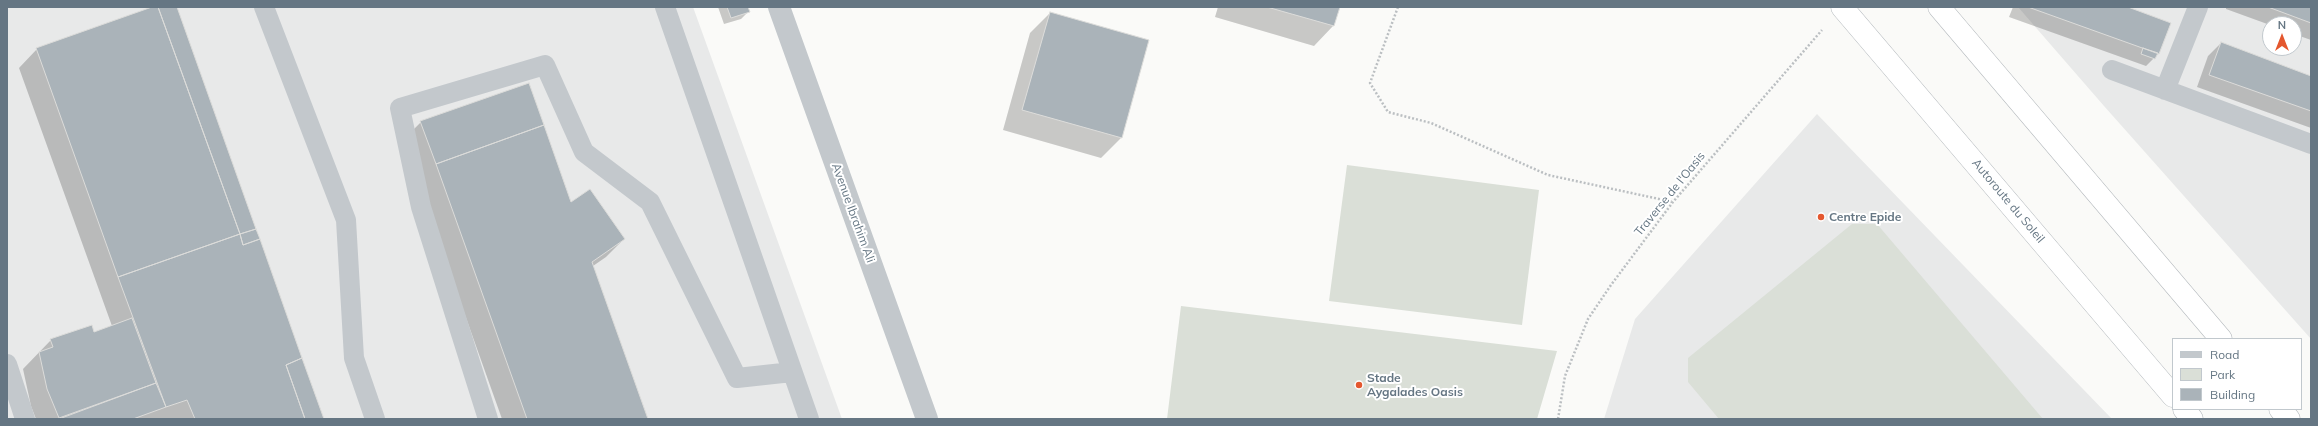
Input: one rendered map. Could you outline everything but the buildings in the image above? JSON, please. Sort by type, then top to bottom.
[{"type":"highway","name":"Autoroute du Soleil","points":[[1842,7],[2172,395]]},
{"type":"highway","points":[[1939,7],[2220,338]]},
{"type":"highway","points":[[2185,410],[2192,419]]},
{"type":"highway","points":[[2281,410],[2289,419]]},
{"type":"street","name":"Avenue Ibrahim Ali","points":[[779,7],[927,419]]},
{"type":"lane","points":[[264,7],[346,220],[354,358],[375,419]]},
{"type":"lane","points":[[665,7],[809,419]]},
{"type":"lane","points":[[2165,90],[2198,7]]},
{"type":"lane","points":[[488,419],[421,207],[400,108],[545,65],[584,152],[650,202],[737,378],[792,372]]},
{"type":"lane","points":[[2112,70],[2311,144]]},
{"type":"lane","points":[[7,364],[25,419]]},
{"type":"path","points":[[1398,7],[1370,83],[1388,112],[1431,123],[1548,175],[1673,202]]},
{"type":"path","name":"Traverse de l'Oasis","points":[[1558,419],[1566,376],[1588,319],[1611,285],[1673,202],[1827,25]]},
{"type":"shaded area","points":[[7,7],[693,7],[842,419],[7,419]]},
{"type":"shaded area","points":[[2018,7],[2311,7],[2311,339],[2104,106]]},
{"type":"shaded area","name":"Centre Epide","points":[[1817,114],[2112,419],[1604,419],[1635,319]]},
{"type":"green space","points":[[1347,165],[1539,190],[1522,325],[1329,301]]},
{"type":"green space","points":[[1852,224],[1877,224],[2043,419],[1719,419],[1688,382],[1688,358]]},
{"type":"green space","name":"Stade Aygalades Oasis","points":[[1181,306],[1557,351],[1537,419],[1167,419]]},
{"type":"place","name":"Centre Epide","points":[[1821,217]]},
{"type":"place","name":"Stade Aygalades Oasis","points":[[1359,385]]}]
